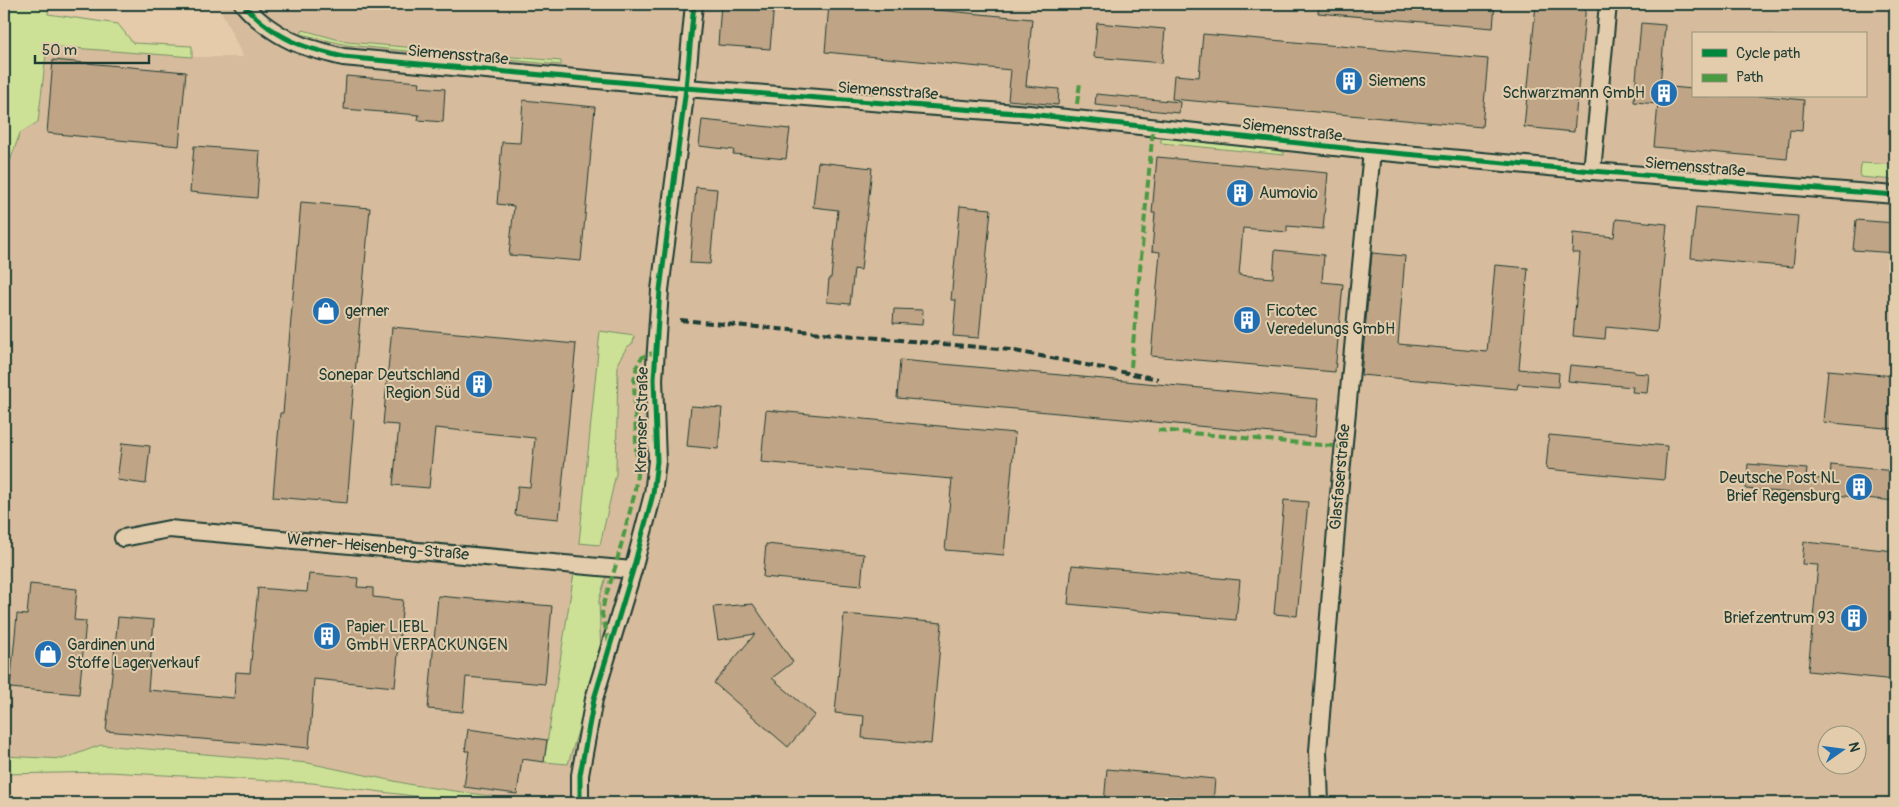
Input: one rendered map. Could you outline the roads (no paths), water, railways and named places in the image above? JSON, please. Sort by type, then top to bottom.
[{"type":"street","points":[[686,88],[694,4]]},
{"type":"street","points":[[1592,171],[1608,4]]},
{"type":"street","name":"Siemensstraße","points":[[243,6],[273,29],[300,45],[343,57],[686,88],[1029,114],[1372,151],[1895,195]]},
{"type":"street","name":"Kremser Straße","points":[[580,803],[580,774],[594,699],[634,570],[653,494],[657,461],[654,379],[660,290],[686,88]]},
{"type":"street","name":"Glasfaserstraße","points":[[1320,803],[1318,750],[1337,514],[1372,151]]},
{"type":"street","name":"Werner-Heisenberg-Straße","points":[[124,538],[169,529],[634,570]]},
{"type":"railway","points":[[680,320],[1010,350],[1158,379]]},
{"type":"place","name":"Siemens","points":[[1349,81]]},
{"type":"place","name":"Schwarzmann GmbH","points":[[1664,93]]},
{"type":"place","name":"Aumovio","points":[[1240,193]]},
{"type":"place","name":"gerner","points":[[326,311]]},
{"type":"place","name":"Ficotec Veredelungs GmbH","points":[[1247,320]]},
{"type":"place","name":"Sonepar Deutschland Region Süd","points":[[479,384]]},
{"type":"place","name":"Deutsche Post NL Brief Regensburg","points":[[1859,487]]},
{"type":"place","name":"Briefzentrum 93","points":[[1854,618]]},
{"type":"place","name":"Papier LIEBL GmbH VERPACKUNGEN","points":[[327,636]]},
{"type":"place","name":"Gardinen und Stoffe Lagerverkauf","points":[[48,654]]}]
